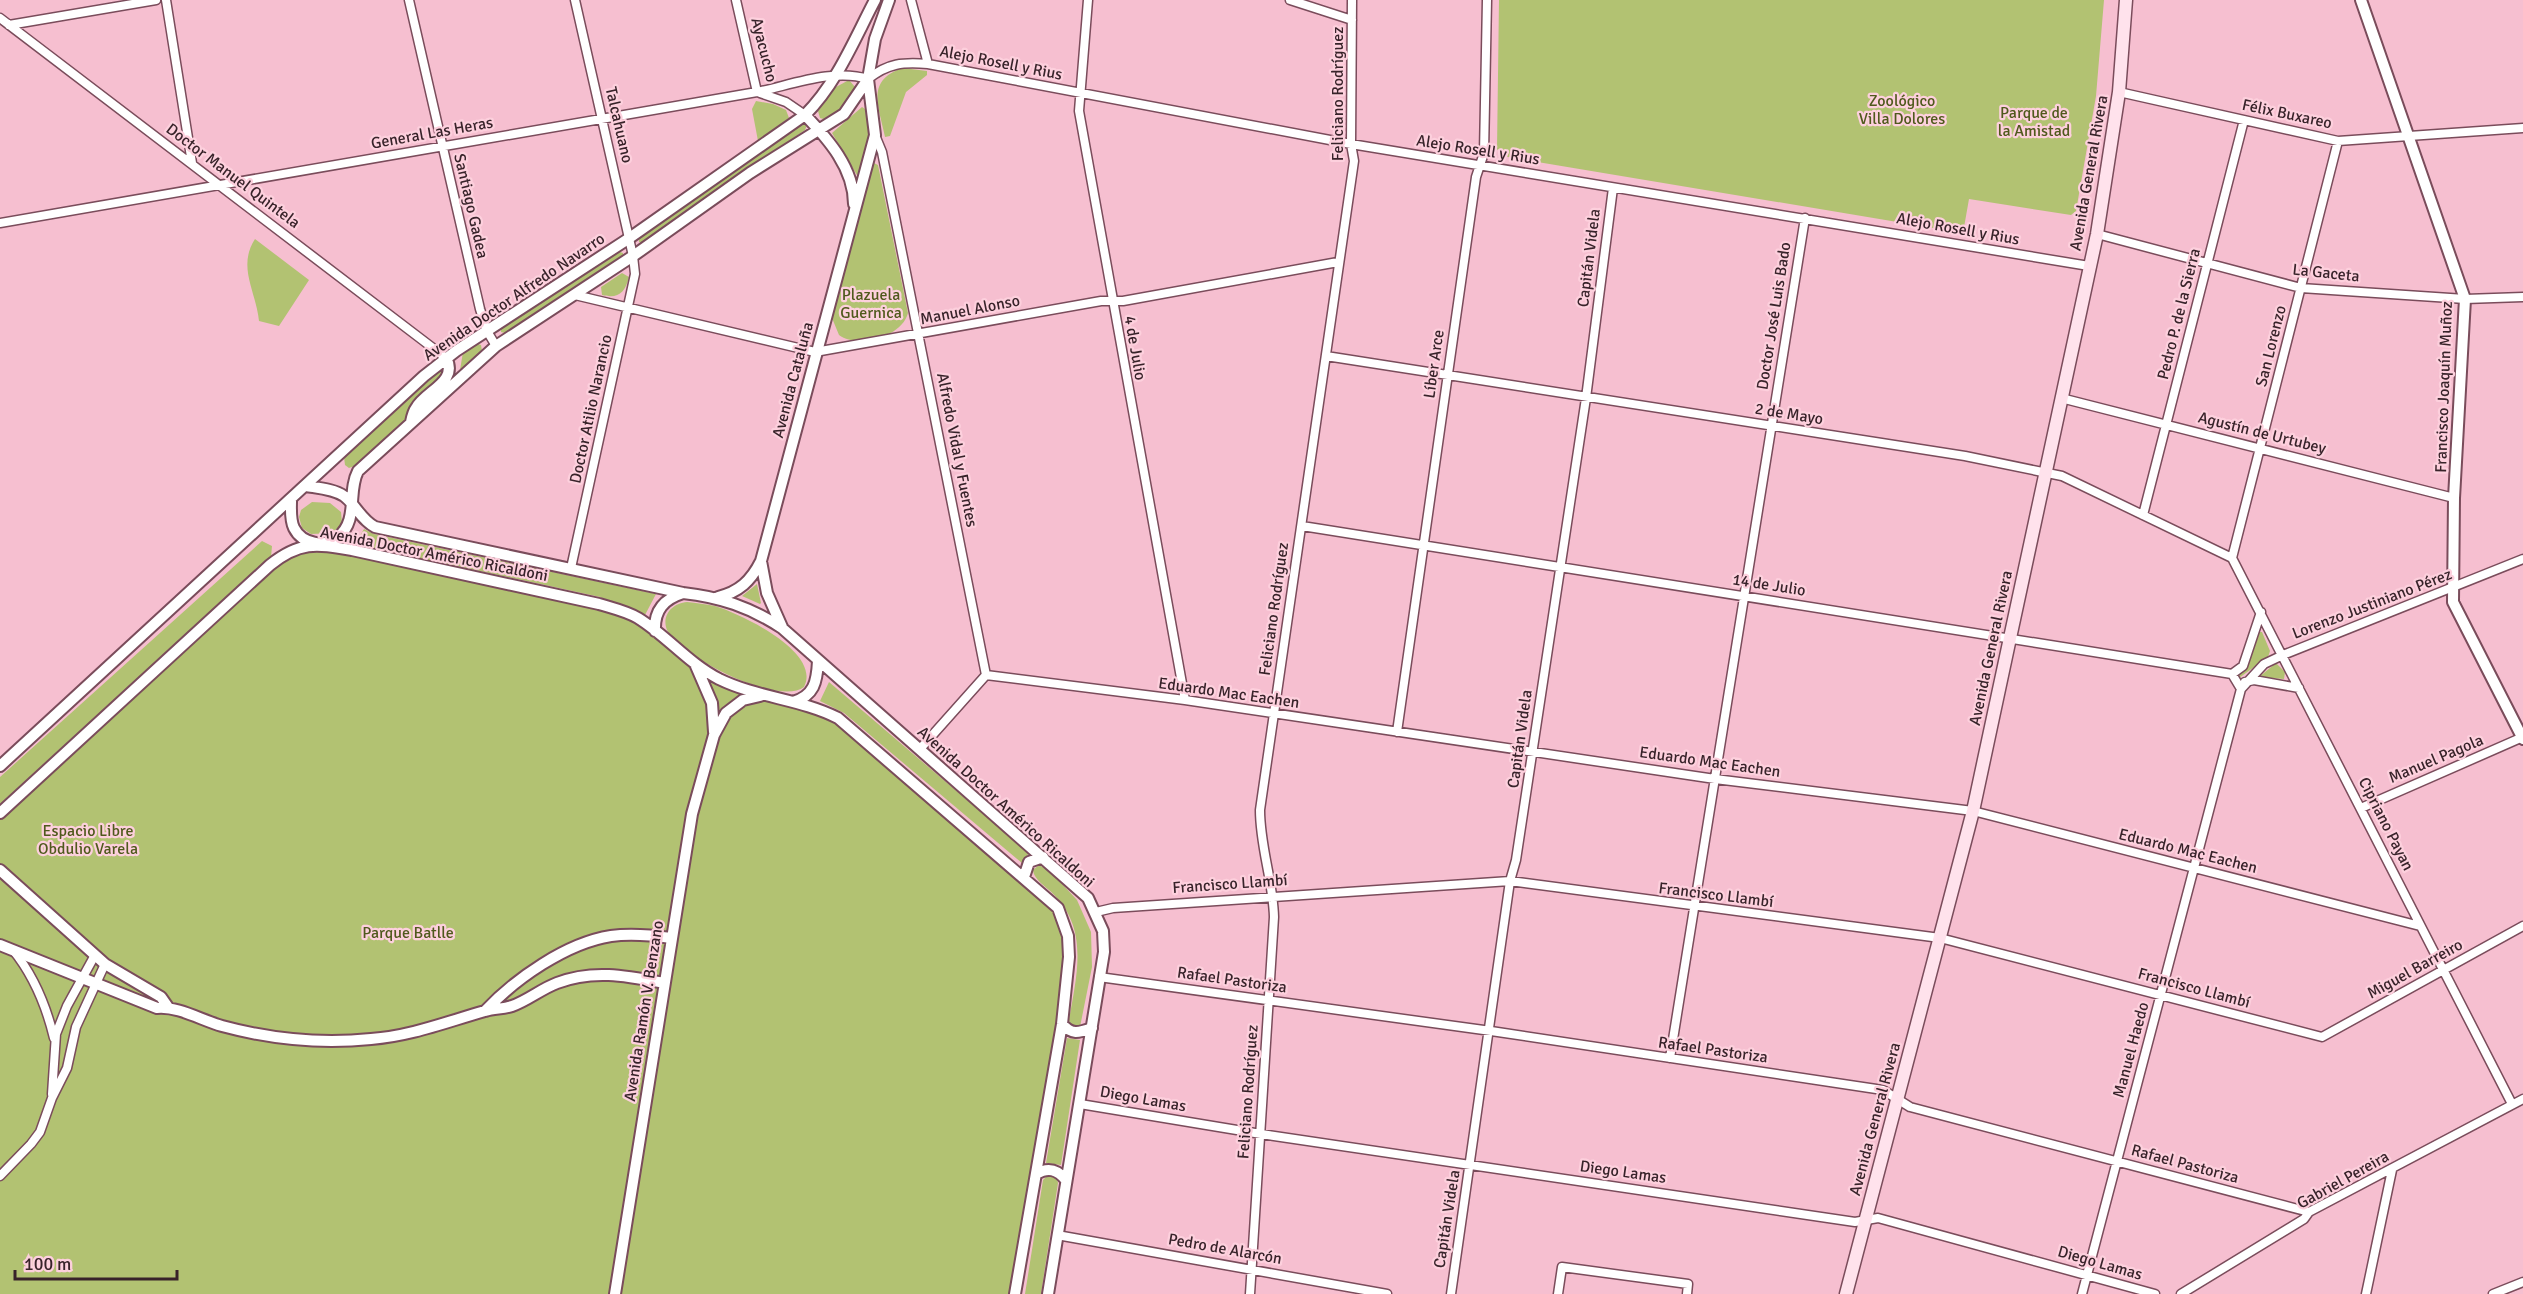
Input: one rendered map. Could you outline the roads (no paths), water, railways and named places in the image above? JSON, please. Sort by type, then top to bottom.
[{"type":"main road","name":"Avenida General Rivera","points":[[1846,1294],[1973,811],[2097,234],[2119,92],[2127,0]]},
{"type":"street","points":[[9,25],[156,0]]},
{"type":"street","points":[[166,0],[192,163]]},
{"type":"street","name":"Santiago Gadea","points":[[409,0],[487,331],[496,346]]},
{"type":"street","name":"Talcahuano","points":[[574,0],[633,256]]},
{"type":"street","name":"Ayacucho","points":[[736,0],[757,92],[786,102],[805,115]]},
{"type":"street","name":"Avenida Doctor Alfredo Navarro","points":[[291,501],[446,358],[628,239],[805,115],[821,98],[837,75],[875,0]]},
{"type":"street","points":[[868,79],[875,39],[889,0]]},
{"type":"street","points":[[911,0],[928,64]]},
{"type":"street","name":"4 de Julio","points":[[1088,0],[1079,111],[1111,301],[1185,700]]},
{"type":"street","points":[[1290,0],[1352,20]]},
{"type":"street","name":"Feliciano Rodríguez","points":[[1250,1294],[1274,895],[1260,828],[1260,810],[1354,161],[1352,0]]},
{"type":"street","name":"Líber Arce","points":[[1397,732],[1447,375],[1480,166],[1484,153],[1486,0]]},
{"type":"street","name":"Francisco Joaquín Muñoz","points":[[2361,0],[2410,135],[2465,299],[2454,498],[2453,602],[2523,738]]},
{"type":"street","name":"Doctor Manuel Quintela","points":[[0,18],[446,358]]},
{"type":"street","name":"Alejo Rosell y Rius","points":[[868,79],[888,65],[900,62],[928,64],[1080,95],[1352,144],[2090,266]]},
{"type":"street","name":"General Las Heras","points":[[0,223],[757,92],[837,75],[853,74],[868,79]]},
{"type":"street","name":"Avenida Doctor Alfredo Navarro","points":[[317,544],[340,536],[348,524],[353,484],[358,471],[496,346],[633,256],[750,173],[844,114],[868,79]]},
{"type":"street","name":"Avenida Cataluña","points":[[718,597],[737,591],[746,584],[761,561],[854,206],[861,192],[875,135],[868,79]]},
{"type":"street","name":"Félix Buxareo","points":[[2119,92],[2338,141],[2523,128]]},
{"type":"street","name":"Avenida Cataluña","points":[[805,115],[819,130],[848,174],[854,190],[854,206]]},
{"type":"street","name":"Pedro P. de la Sierra","points":[[2143,515],[2244,120]]},
{"type":"street","name":"Alfredo Vidal y Fuentes","points":[[875,135],[882,152],[986,675]]},
{"type":"street","name":"San Lorenzo","points":[[2232,558],[2338,141]]},
{"type":"street","name":"Capitán Videla","points":[[1451,1294],[1491,1031],[1510,881],[1516,860],[1533,752],[1586,398],[1613,188]]},
{"type":"street","name":"Doctor José Luis Bado","points":[[1670,1059],[1805,218]]},
{"type":"street","name":"La Gaceta","points":[[2097,234],[2301,288],[2465,299],[2523,297]]},
{"type":"street","name":"Doctor Atilio Narancio","points":[[571,568],[635,274],[633,256]]},
{"type":"street","name":"Manuel Alonso","points":[[574,295],[815,352],[1111,301],[1123,302],[1338,262]]},
{"type":"street","name":"2 de Mayo","points":[[1326,356],[1965,456],[2045,472],[2062,476],[2232,558]]},
{"type":"street","points":[[409,425],[416,406],[448,375],[449,364],[446,358]]},
{"type":"street","name":"Agustín de Urtubey","points":[[2061,398],[2454,498]]},
{"type":"street","name":"Avenida Doctor Américo Ricaldoni","points":[[306,486],[338,492],[352,504],[365,521],[375,527],[683,593],[718,597],[736,603],[782,628],[1075,885],[1096,912],[1102,931],[1104,952],[1048,1294]]},
{"type":"street","points":[[291,501],[294,529],[301,537],[317,544]]},
{"type":"street","points":[[0,766],[291,501]]},
{"type":"street","name":"14 de Julio","points":[[1302,526],[1422,543],[1744,597],[2232,674]]},
{"type":"street","name":"Avenida Doctor Américo Ricaldoni","points":[[0,813],[284,553],[317,544],[599,604],[638,618],[696,666],[736,687],[826,711],[850,727],[1058,908],[1068,936],[1069,957],[1062,1024],[1015,1294]]},
{"type":"street","name":"Cipriano Payan","points":[[2232,558],[2512,1104]]},
{"type":"street","name":"Lorenzo Justiniano Pérez","points":[[2243,685],[2264,664],[2283,655],[2523,559]]},
{"type":"street","name":"Avenida Cataluña","points":[[761,561],[767,593],[782,628]]},
{"type":"street","points":[[655,631],[656,616],[660,606],[666,600],[683,593]]},
{"type":"street","points":[[2261,612],[2243,666],[2232,674],[2243,685],[2254,680],[2299,688]]},
{"type":"street","points":[[792,703],[802,699],[813,690],[817,680],[818,661]]},
{"type":"street","name":"Avenida Ramón V. Benzano","points":[[696,666],[712,703],[714,735]]},
{"type":"street","points":[[920,749],[986,675]]},
{"type":"street","name":"Eduardo Mac Eachen","points":[[986,675],[1185,700],[1715,779],[1973,811],[2420,926]]},
{"type":"street","name":"Manuel Haedo","points":[[2082,1294],[2193,867],[2243,685]]},
{"type":"street","name":"Avenida Ramón V. Benzano","points":[[615,1294],[688,831],[714,735],[726,713],[736,703],[763,696]]},
{"type":"street","name":"Manuel Pagola","points":[[2361,808],[2523,738]]},
{"type":"street","points":[[1024,877],[1029,862],[1043,856]]},
{"type":"street","points":[[0,870],[105,964],[161,997],[168,1007]]},
{"type":"street","name":"Francisco Llambí","points":[[1096,912],[1113,908],[1274,895],[1510,881],[1940,938],[2322,1037]]},
{"type":"street","name":"Miguel Barreiro","points":[[2322,1037],[2523,926]]},
{"type":"street","points":[[485,1011],[508,987],[588,942],[628,934],[671,938]]},
{"type":"street","points":[[0,945],[157,1008],[168,1007],[222,1026],[255,1034],[316,1041],[389,1037],[441,1026],[485,1011],[513,1006],[555,984],[585,976],[613,974],[664,983]]},
{"type":"street","points":[[12,950],[23,963],[41,996],[55,1042]]},
{"type":"street","points":[[52,1098],[55,1042],[61,1019],[95,955]]},
{"type":"street","points":[[0,1176],[36,1138],[67,1068],[76,1026],[105,964]]},
{"type":"street","name":"Rafael Pastoriza","points":[[1100,977],[1491,1031],[1883,1090],[1910,1107],[2308,1212]]},
{"type":"street","points":[[1062,1024],[1068,1031],[1077,1033],[1092,1028]]},
{"type":"street","name":"Gabriel Pereira","points":[[2181,1294],[2304,1219],[2308,1212],[2392,1170],[2523,1099]]},
{"type":"street","name":"Diego Lamas","points":[[1080,1104],[1471,1165],[1865,1221],[1878,1218],[2155,1294]]},
{"type":"street","points":[[1036,1174],[1044,1169],[1057,1171],[1066,1180]]},
{"type":"street","points":[[2366,1294],[2392,1170]]},
{"type":"street","name":"Pedro de Alarcón","points":[[1057,1235],[1387,1294]]},
{"type":"street","points":[[1558,1294],[1562,1267],[1688,1284],[1687,1294]]},
{"type":"street","points":[[2493,1294],[2523,1282]]},
{"type":"park label","name":"Zoológico Villa Dolores","points":[[1902,110]]},
{"type":"park label","name":"Parque de la Amistad","points":[[2034,122]]},
{"type":"park label","name":"Plazuela Guernica","points":[[871,304]]},
{"type":"park label","name":"Espacio Libre Obdulio Varela","points":[[88,840]]},
{"type":"park label","name":"Parque Batlle","points":[[408,933]]}]
